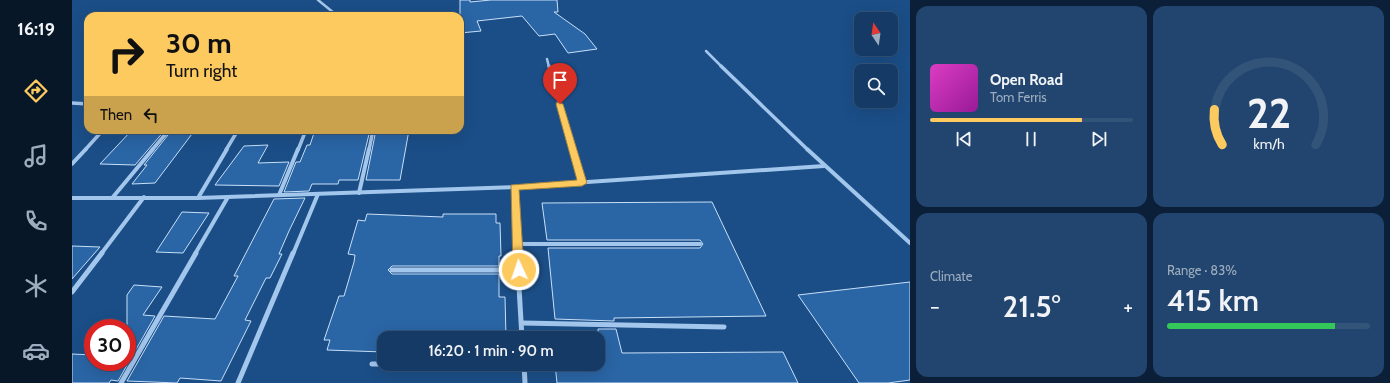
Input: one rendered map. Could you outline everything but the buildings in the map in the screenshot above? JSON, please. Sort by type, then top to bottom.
[{"type":"street","points":[[318,0],[333,12]]},
{"type":"street","points":[[706,51],[824,166],[910,243]]},
{"type":"street","points":[[547,59],[582,183]]},
{"type":"street","points":[[72,103],[84,104]]},
{"type":"street","points":[[72,164],[99,134]]},
{"type":"street","points":[[113,197],[166,134]]},
{"type":"street","points":[[198,198],[236,134]]},
{"type":"street","points":[[280,195],[304,134]]},
{"type":"street","points":[[358,193],[372,134]]},
{"type":"street","points":[[73,199],[113,197],[198,198],[514,187],[824,166]]},
{"type":"street","points":[[514,187],[522,331]]},
{"type":"street","points":[[238,383],[318,194]]},
{"type":"street","points":[[72,292],[144,197]]},
{"type":"street","points":[[121,383],[228,197]]},
{"type":"street","points":[[518,244],[700,244]]},
{"type":"street","points":[[392,270],[519,270]]},
{"type":"street","points":[[522,323],[724,326]]},
{"type":"street","points":[[372,364],[377,364]]},
{"type":"street","points":[[524,371],[525,383]]},
{"type":"route","points":[[519,270],[514,187],[582,183],[560,104]]}]
